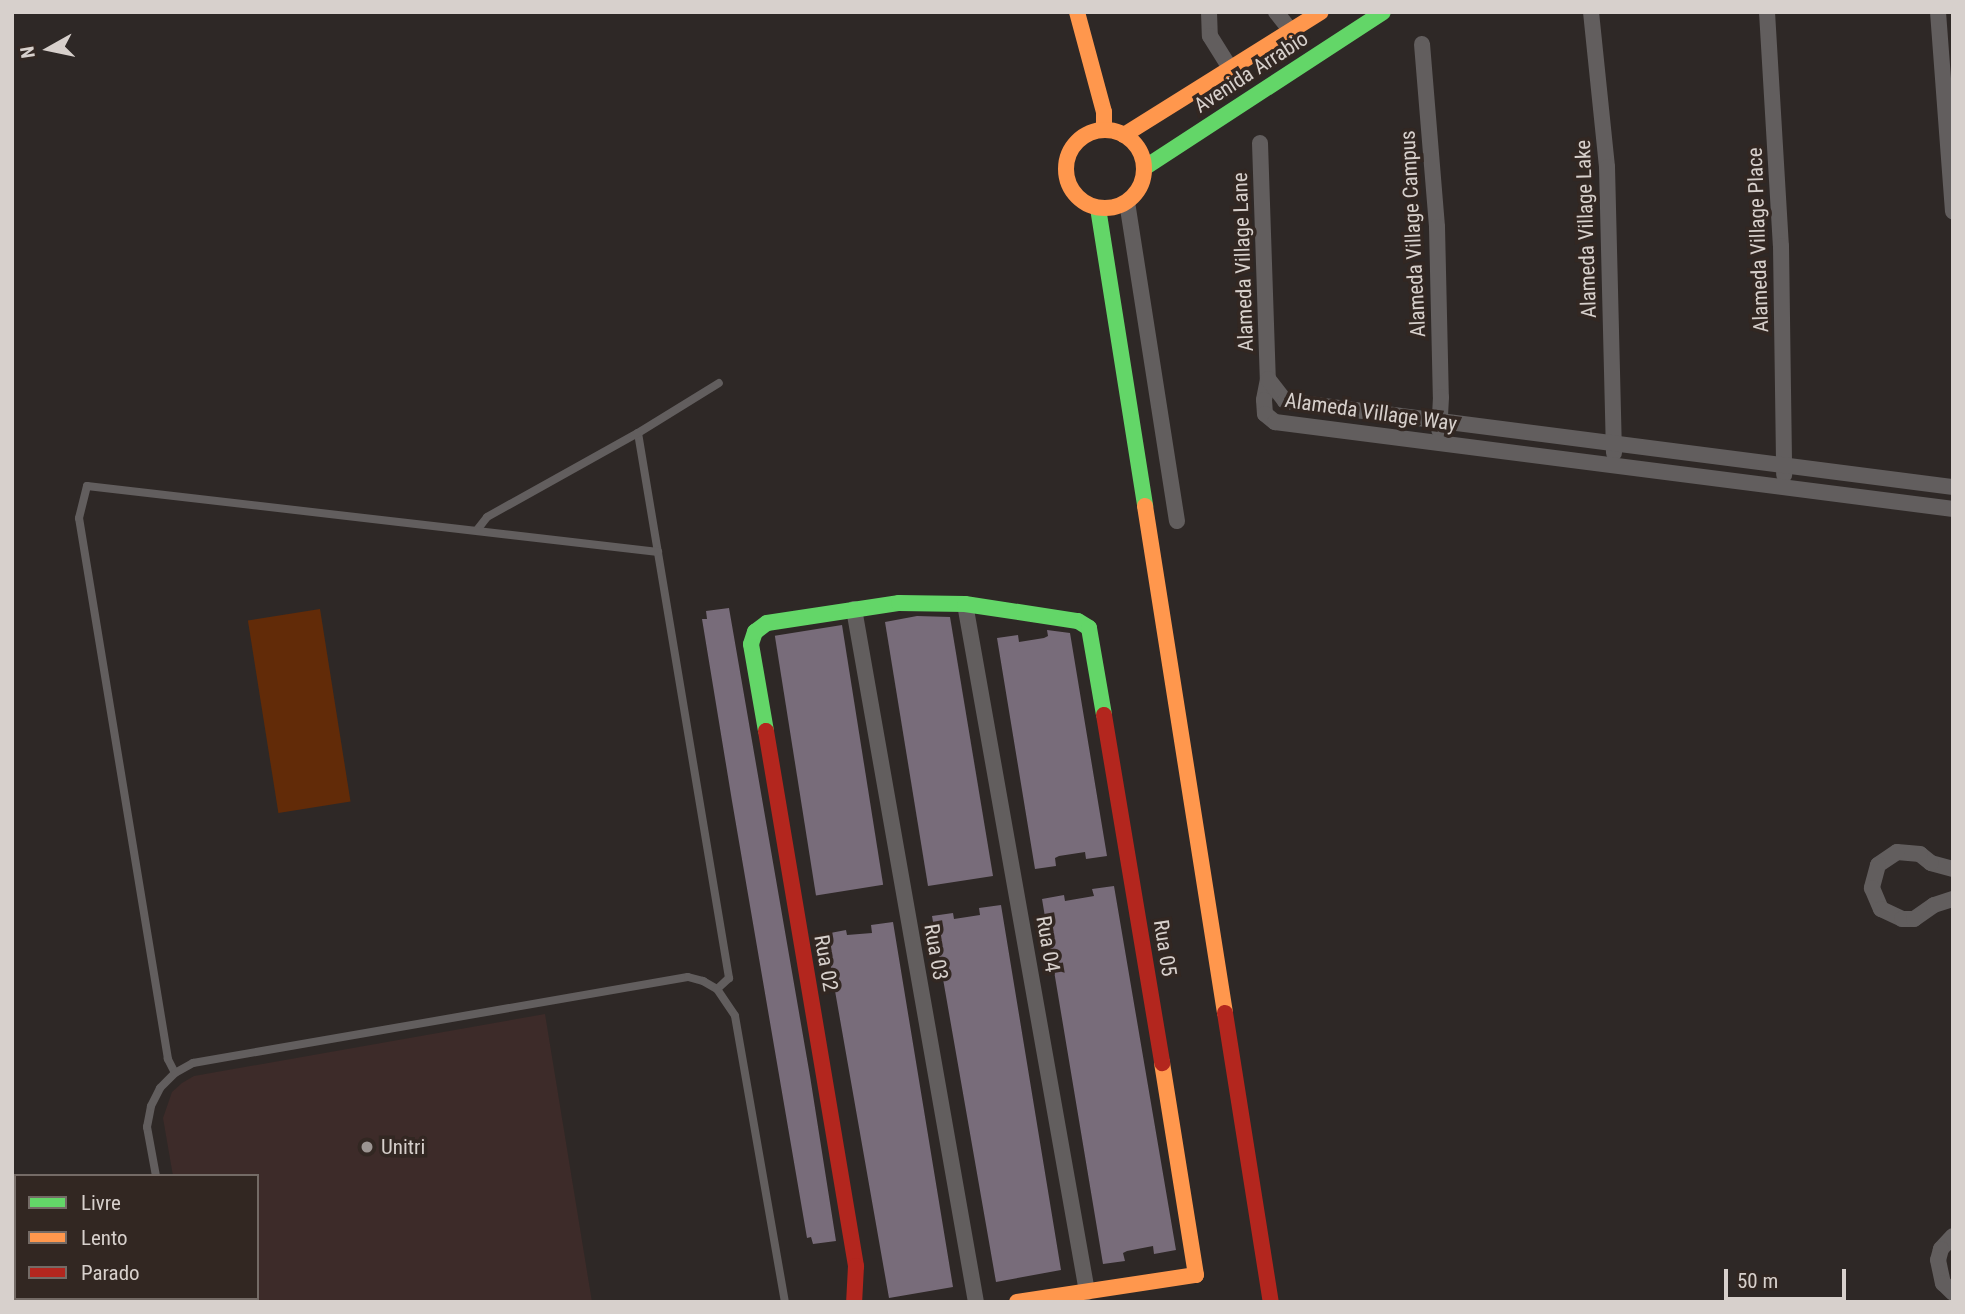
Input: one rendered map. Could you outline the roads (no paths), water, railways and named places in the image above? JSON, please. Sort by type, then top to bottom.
[{"type":"street","points":[[1077,12],[1104,112],[1104,130]]},
{"type":"street","points":[[1276,12],[1291,31]]},
{"type":"street","name":"Avenida Arrabio","points":[[1124,135],[1321,12]]},
{"type":"street","name":"Avenida Arrabio","points":[[1144,168],[1383,12]]},
{"type":"street","name":"Alameda Village Lake","points":[[1591,12],[1607,167],[1614,467]]},
{"type":"street","name":"Alameda Village Place","points":[[1767,12],[1781,246],[1784,489]]},
{"type":"street","points":[[1938,12],[1953,211]]},
{"type":"street","points":[[1209,13],[1210,36],[1230,68]]},
{"type":"street","name":"Alameda Village Campus","points":[[1422,44],[1437,227],[1438,443]]},
{"type":"street","points":[[1104,130],[1124,135],[1139,149],[1144,168],[1140,187],[1127,202],[1118,206],[1098,208],[1080,199],[1068,182],[1066,162],[1076,143],[1093,131],[1104,130]]},
{"type":"street","name":"Alameda Village Lane","points":[[1260,143],[1268,379]]},
{"type":"street","points":[[1127,202],[1177,521]]},
{"type":"street","points":[[1098,208],[1271,1302]]},
{"type":"street","name":"Alameda Village Way","points":[[1268,379],[1285,401],[1953,487]]},
{"type":"street","name":"Alameda Village Way","points":[[1268,379],[1265,414],[1275,422],[1953,509]]},
{"type":"street","points":[[854,609],[899,603],[965,604]]},
{"type":"street","name":"Rua 05","points":[[965,604],[1078,621],[1089,628],[1196,1275],[1087,1292]]},
{"type":"street","name":"Rua 04","points":[[965,604],[1087,1292]]},
{"type":"street","name":"Rua 02","points":[[854,609],[767,623],[755,632],[751,644],[856,1266],[855,1301]]},
{"type":"street","name":"Rua 03","points":[[854,609],[976,1302]]},
{"type":"street","points":[[1953,869],[1931,863],[1920,854],[1897,852],[1878,865],[1872,888],[1881,909],[1902,919],[1914,919],[1934,905],[1953,899]]},
{"type":"street","points":[[1953,1237],[1941,1249],[1938,1260],[1943,1283],[1953,1293]]},
{"type":"street","points":[[1017,1302],[1087,1292]]},
{"type":"lane","points":[[478,530],[487,517],[638,433],[719,383]]},
{"type":"lane","points":[[638,433],[729,978],[717,989]]},
{"type":"lane","points":[[175,1073],[169,1059],[79,518],[87,486],[658,552]]},
{"type":"lane","points":[[156,1174],[147,1127],[151,1106],[160,1087],[175,1073],[194,1063],[671,979],[695,979],[717,989],[728,1001],[735,1016],[785,1302]]},
{"type":"place","name":"Unitri","points":[[367,1147]]}]
